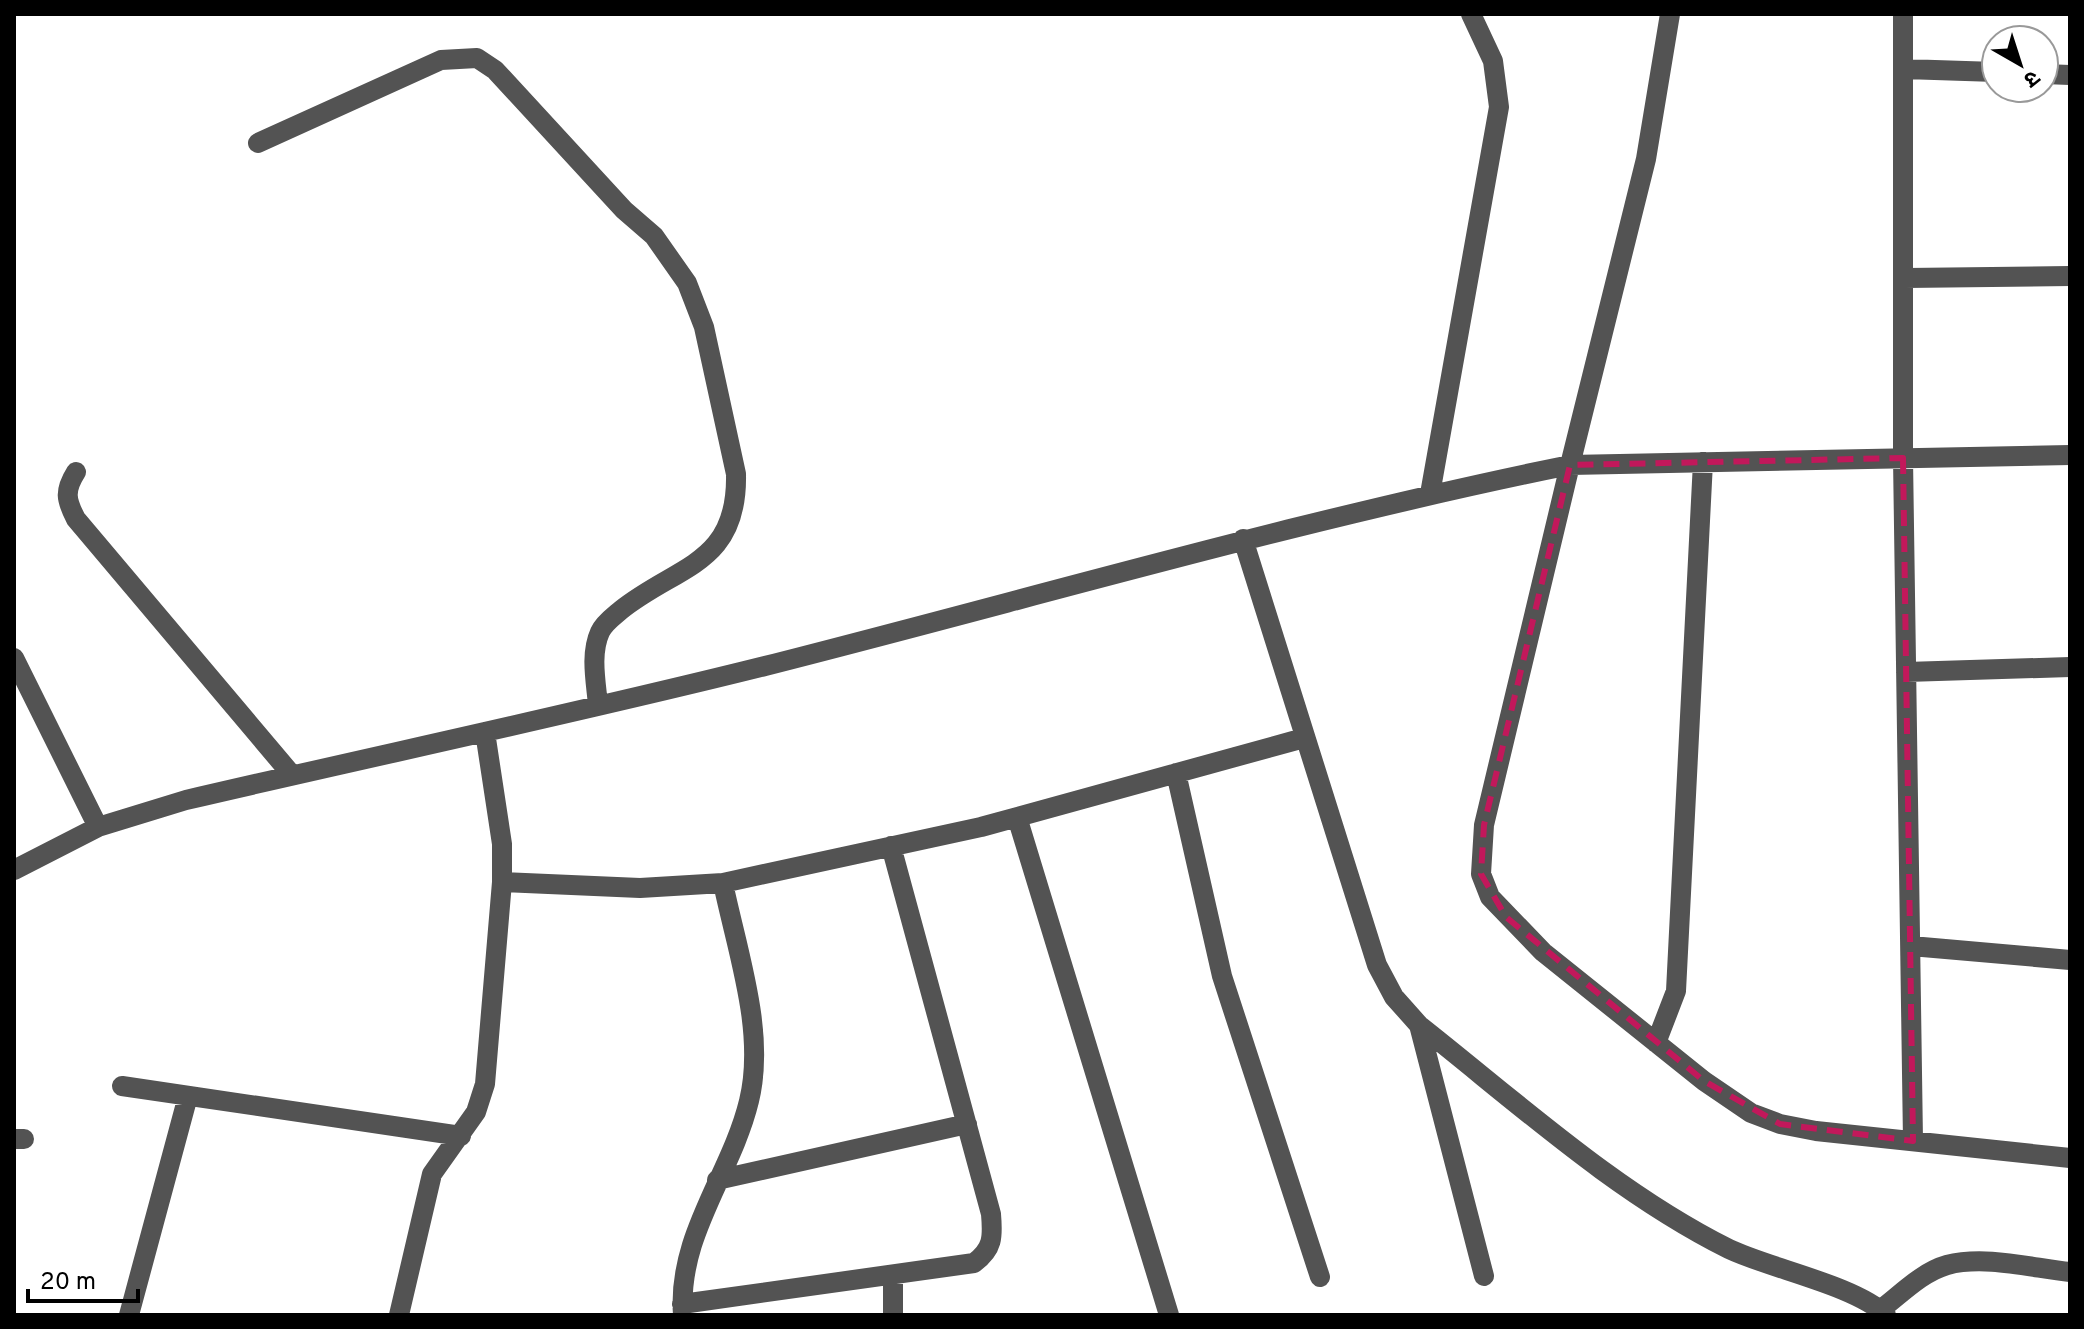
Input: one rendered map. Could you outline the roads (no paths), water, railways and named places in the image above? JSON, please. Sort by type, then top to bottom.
[{"type":"street","points":[[1430,494],[1499,107],[1493,61],[1471,14]]},
{"type":"street","points":[[1670,14],[1646,159],[1484,825],[1481,874],[1490,897],[1525,935],[1656,1043],[1751,1113],[1816,1131],[2070,1158]]},
{"type":"street","points":[[1903,14],[1906,278],[1903,458],[1913,1141]]},
{"type":"street","points":[[258,143],[441,60],[477,58],[495,70],[624,210],[654,236],[687,283],[704,327],[736,474],[737,499],[726,527],[697,565],[632,602],[600,630],[594,653],[598,705]]},
{"type":"street","points":[[1904,69],[1980,71]]},
{"type":"street","points":[[1906,278],[2070,276]]},
{"type":"street","points":[[14,870],[98,827],[186,800],[766,665],[1243,539],[1430,494],[1570,465],[2070,455]]},
{"type":"street","points":[[1656,1043],[1676,991],[1703,462]]},
{"type":"street","points":[[76,472],[68,486],[66,499],[76,519],[292,775]]},
{"type":"street","points":[[1243,539],[1377,965],[1394,997],[1419,1025],[1630,1191],[1731,1250],[1883,1312],[1916,1282],[1945,1265],[1976,1262],[2070,1272]]},
{"type":"street","points":[[14,658],[98,827]]},
{"type":"street","points":[[1906,672],[2070,667]]},
{"type":"street","points":[[399,1315],[432,1174],[476,1112],[485,1084],[502,882],[502,844],[485,732]]},
{"type":"street","points":[[502,882],[640,888],[723,883],[1017,817],[1304,738]]},
{"type":"street","points":[[1176,773],[1222,976],[1320,1277]]},
{"type":"street","points":[[1017,817],[1169,1315]]},
{"type":"street","points":[[723,883],[750,1014],[754,1066],[749,1102],[696,1225],[686,1263],[683,1309],[974,1263],[987,1253],[993,1239],[991,1214],[891,846]]},
{"type":"street","points":[[1911,946],[2070,960]]},
{"type":"street","points":[[1419,1025],[1484,1276]]},
{"type":"street","points":[[122,1086],[461,1136]]},
{"type":"street","points":[[129,1315],[188,1096]]},
{"type":"street","points":[[717,1180],[967,1124]]},
{"type":"street","points":[[893,1275],[893,1315]]}]
